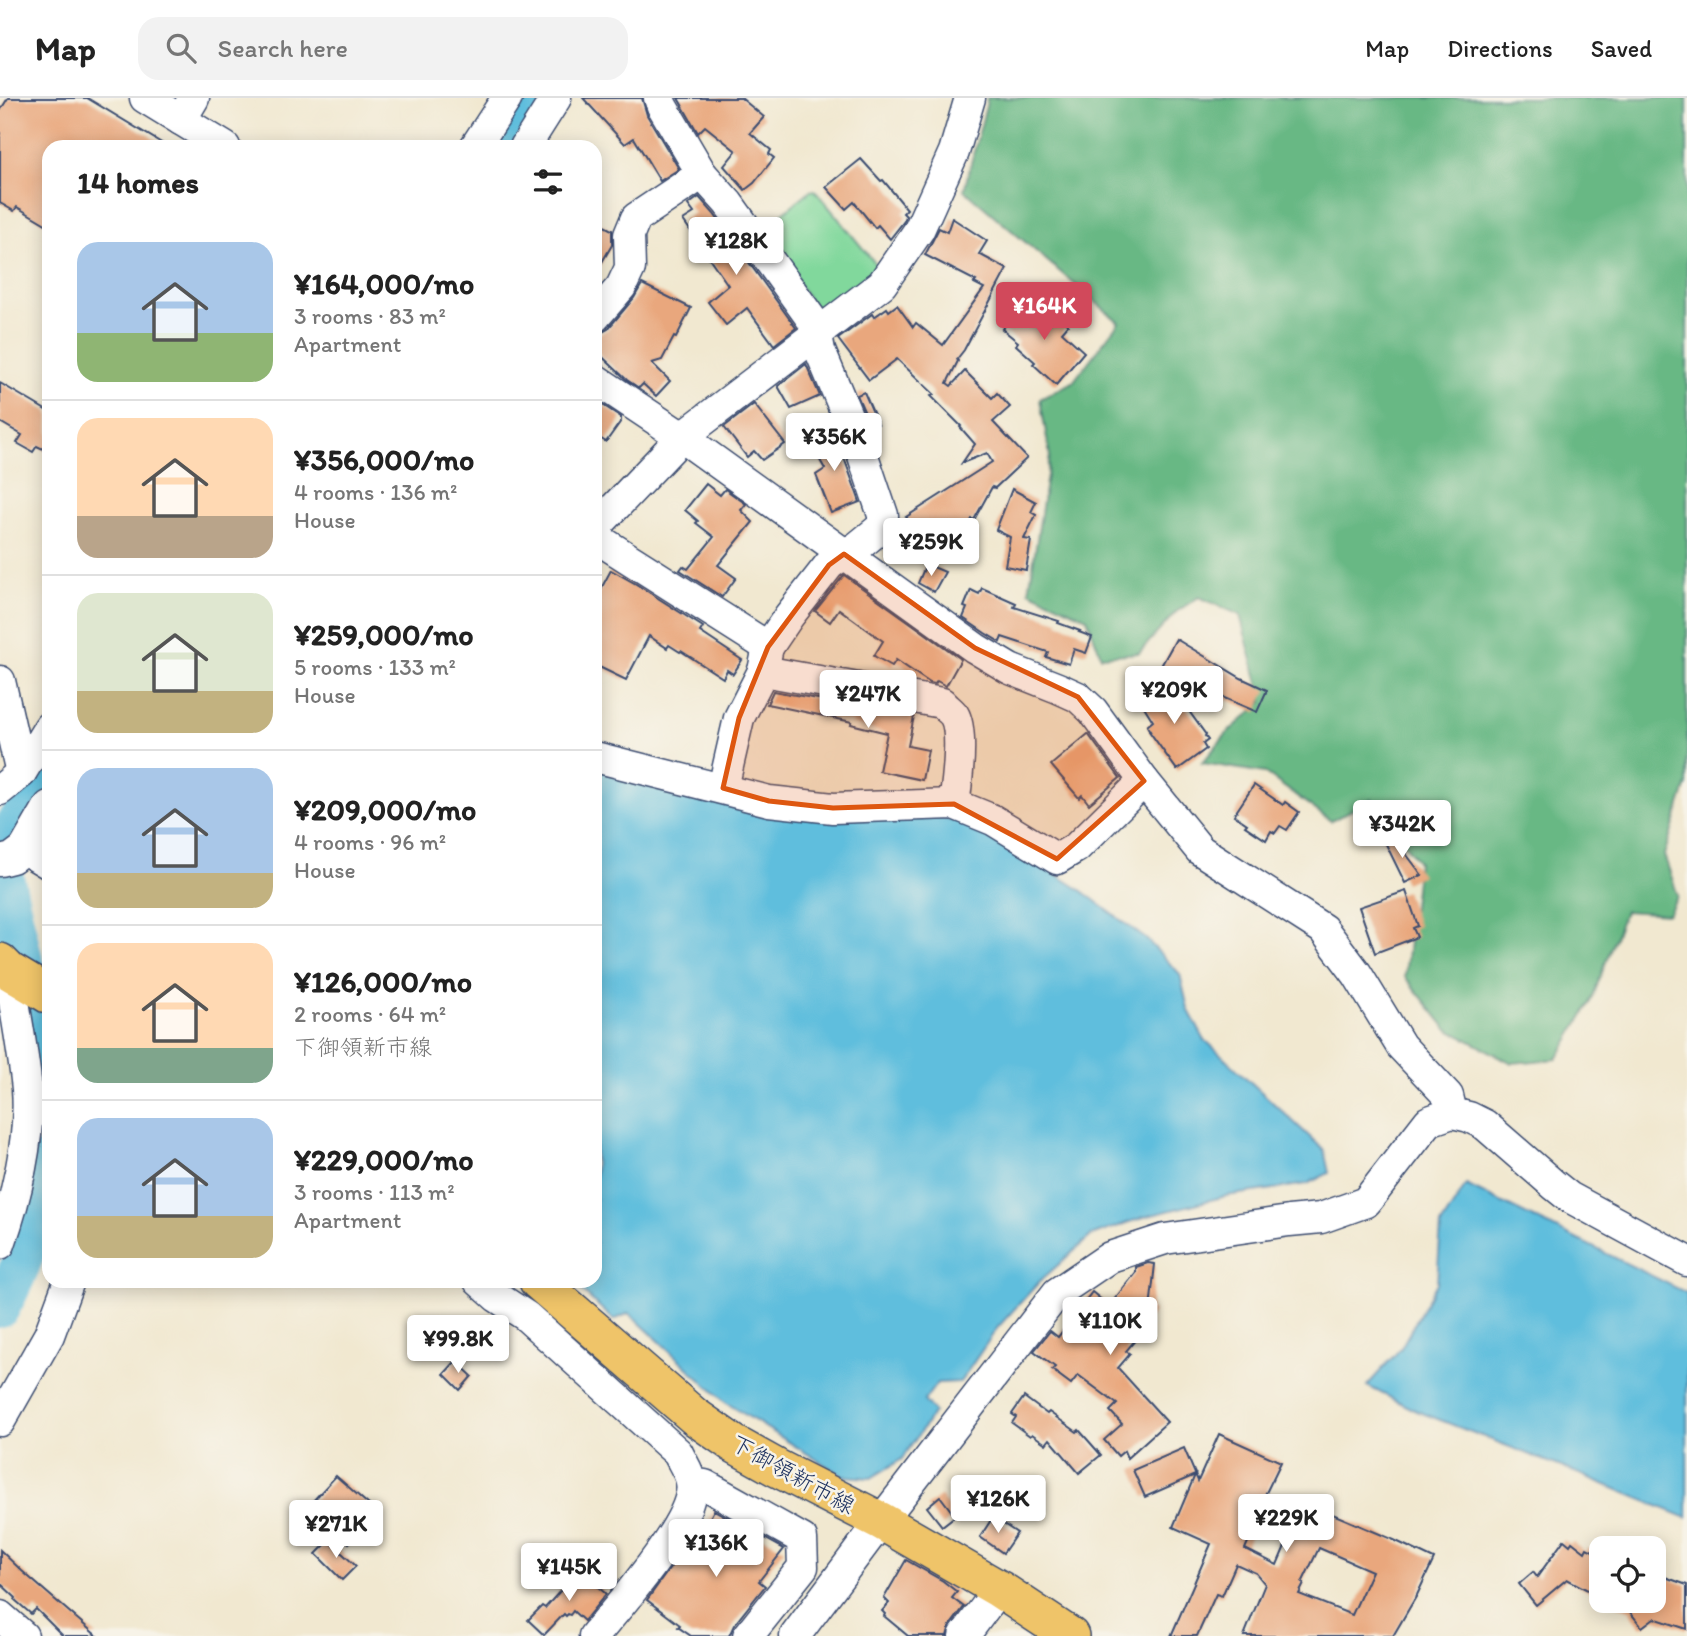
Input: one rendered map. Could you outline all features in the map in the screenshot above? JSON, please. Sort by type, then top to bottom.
[{"type":"main road","points":[[5,967],[42,990]]},
{"type":"main road","name":"下御領新市線","points":[[546,1288],[704,1423],[734,1444],[881,1521],[999,1589],[1070,1636]]},
{"type":"street","points":[[145,98],[188,109],[218,140]]},
{"type":"street","points":[[480,140],[507,98]]},
{"type":"street","points":[[529,140],[556,98]]},
{"type":"street","points":[[659,98],[702,174],[728,203],[814,324],[820,351],[859,444],[883,516],[883,526],[829,565],[789,617],[738,718],[723,788]]},
{"type":"street","points":[[602,521],[682,437],[882,284],[919,230],[954,152],[970,98]]},
{"type":"street","points":[[602,309],[621,287],[630,268],[629,235],[636,218],[702,174]]},
{"type":"street","points":[[602,384],[682,437],[975,648],[1010,669],[1078,697],[1093,711],[1144,781],[1200,850],[1322,929],[1357,974],[1401,1046],[1448,1096],[1452,1113]]},
{"type":"street","points":[[602,542],[766,659],[942,703],[955,716],[958,734],[959,775],[954,804]]},
{"type":"street","points":[[0,681],[8,784]]},
{"type":"street","points":[[8,784],[42,737]]},
{"type":"street","points":[[602,759],[769,801],[833,808],[954,804],[993,820],[1057,859],[1077,848],[1144,781]]},
{"type":"street","points":[[21,858],[42,819]]},
{"type":"street","points":[[0,1244],[18,1184],[26,1129],[27,1091],[5,967]]},
{"type":"street","points":[[795,1636],[1057,1293],[1110,1257],[1165,1239],[1321,1219],[1366,1202],[1429,1121],[1440,1116],[1452,1113],[1485,1125],[1569,1197],[1687,1261]]},
{"type":"street","points":[[0,1421],[49,1335],[66,1288]]},
{"type":"street","points":[[487,1288],[526,1316],[678,1452],[692,1483],[688,1508],[669,1542],[594,1636]]},
{"type":"street","points":[[692,1483],[705,1485],[802,1539],[803,1567],[748,1636]]},
{"type":"street","points":[[964,1636],[999,1589]]},
{"type":"street","points":[[0,1616],[23,1636]]},
{"type":"highlighted area","points":[[844,554],[975,648],[1078,697],[1144,781],[1057,859],[954,804],[833,808],[769,801],[723,788],[739,718],[768,647],[829,565]]},
{"type":"green space","points":[[987,98],[1687,98],[1687,784],[1664,855],[1678,896],[1668,914],[1625,911],[1590,1004],[1557,1059],[1512,1063],[1447,1029],[1405,977],[1418,862],[1372,799],[1331,821],[1265,773],[1202,763],[1228,732],[1263,702],[1240,615],[1199,597],[1176,612],[1139,653],[1101,656],[1087,618],[1029,591],[1050,456],[1040,399],[1073,382],[1119,322],[964,190]]},
{"type":"green space","points":[[815,190],[879,268],[829,309],[814,307],[762,230],[810,191]]},
{"type":"water","points":[[602,767],[977,824],[1082,891],[1146,939],[1180,974],[1188,1009],[1204,1039],[1324,1150],[1329,1173],[1307,1184],[1226,1196],[1144,1217],[1091,1236],[1040,1281],[998,1327],[960,1382],[937,1383],[924,1401],[934,1412],[902,1459],[871,1478],[843,1476],[725,1402],[629,1313],[614,1320],[579,1288],[602,1288]]},
{"type":"water","points":[[1466,1185],[1687,1293],[1687,1518],[1417,1411],[1367,1386],[1401,1348],[1437,1283],[1441,1225]]},
{"type":"building","points":[[8,98],[87,98],[156,140],[42,140],[42,222],[17,207],[14,211],[0,203],[0,111]]},
{"type":"building","points":[[583,98],[642,98],[647,115],[679,169],[660,181],[634,138],[625,144]]},
{"type":"building","points":[[678,98],[741,98],[764,117],[750,133],[771,150],[769,154],[774,158],[754,183],[745,190],[724,166],[736,151],[705,126],[698,133]]},
{"type":"building","points":[[861,159],[907,209],[903,213],[906,216],[904,221],[890,239],[878,225],[875,228],[854,202],[846,209],[826,187]]},
{"type":"building","points":[[699,197],[796,328],[774,345],[747,308],[726,325],[708,302],[728,285],[683,220],[694,213],[688,205]]},
{"type":"building","points":[[952,218],[987,241],[979,254],[1007,269],[957,359],[947,383],[951,386],[965,371],[992,398],[997,393],[1010,407],[993,422],[1027,458],[995,488],[992,487],[974,520],[972,519],[953,558],[928,554],[931,548],[906,517],[992,462],[987,453],[962,463],[975,444],[931,396],[934,394],[897,359],[869,380],[838,339],[872,314],[874,317],[897,305],[913,327],[916,323],[943,345],[984,288],[974,283],[976,281],[925,255],[939,228],[947,232]]},
{"type":"building","points":[[602,225],[612,230],[612,245],[602,262]]},
{"type":"building","points":[[642,284],[691,308],[662,360],[652,363],[670,381],[656,396],[643,384],[639,388],[627,380],[602,357],[602,332],[608,329]]},
{"type":"building","points":[[1023,305],[1037,317],[1046,306],[1068,325],[1062,332],[1084,352],[1056,385],[1016,345],[1018,342],[1002,329]]},
{"type":"building","points":[[806,364],[820,396],[791,409],[778,386]]},
{"type":"building","points":[[0,383],[42,408],[42,448],[37,446],[33,452],[17,443],[22,435],[0,422]]},
{"type":"building","points":[[864,392],[878,424],[871,427],[857,395]]},
{"type":"building","points":[[754,404],[785,444],[762,460],[754,451],[747,457],[724,427]]},
{"type":"building","points":[[602,405],[621,417],[606,442],[602,439]]},
{"type":"building","points":[[834,430],[860,502],[831,513],[816,475],[825,469],[809,441]]},
{"type":"building","points":[[706,484],[720,495],[725,489],[746,504],[741,510],[753,522],[718,565],[736,578],[722,597],[680,570],[683,566],[688,569],[714,537],[685,510]]},
{"type":"building","points":[[1012,489],[1036,502],[1031,512],[1036,515],[1024,539],[1031,540],[1026,570],[1005,566],[1010,537],[996,530]]},
{"type":"building","points":[[926,564],[945,572],[934,592],[918,583]]},
{"type":"building","points":[[611,570],[703,627],[700,632],[742,660],[733,674],[727,670],[723,678],[681,651],[669,645],[667,648],[649,636],[626,680],[602,668],[602,587]]},
{"type":"building","points":[[844,575],[961,659],[946,686],[937,681],[935,684],[930,683],[896,660],[892,666],[874,656],[883,641],[839,609],[830,622],[815,611]]},
{"type":"building","points":[[982,588],[1016,603],[1014,607],[1059,621],[1058,623],[1092,637],[1086,653],[1074,649],[1069,664],[1046,657],[1048,652],[1002,637],[1000,642],[985,633],[963,618],[971,590],[979,594]]},
{"type":"building","points":[[1176,639],[1241,678],[1267,690],[1257,712],[1222,697],[1219,702],[1161,666]]},
{"type":"building","points":[[1168,682],[1208,740],[1203,744],[1206,749],[1177,770],[1149,731],[1147,726],[1153,721],[1140,700]]},
{"type":"building","points":[[773,691],[914,716],[908,746],[928,750],[922,780],[879,771],[887,733],[851,724],[852,722],[767,704]]},
{"type":"building","points":[[1088,734],[1120,778],[1089,804],[1082,795],[1079,798],[1051,765]]},
{"type":"building","points":[[1254,785],[1283,805],[1285,802],[1299,812],[1287,830],[1280,826],[1275,833],[1271,831],[1266,840],[1234,815]]},
{"type":"building","points":[[1391,834],[1422,875],[1405,883],[1383,838]]},
{"type":"building","points":[[1406,891],[1418,926],[1413,928],[1417,937],[1375,953],[1359,907]]},
{"type":"building","points":[[1155,1264],[1150,1309],[1154,1312],[1139,1330],[1142,1332],[1126,1351],[1130,1354],[1118,1368],[1167,1422],[1127,1458],[1124,1451],[1118,1456],[1104,1440],[1122,1424],[1110,1411],[1117,1404],[1078,1375],[1071,1384],[1052,1370],[1055,1367],[1034,1351],[1050,1331],[1058,1337],[1092,1292],[1109,1306],[1136,1272],[1136,1267]]},
{"type":"building","points":[[456,1361],[472,1376],[460,1390],[444,1374]]},
{"type":"building","points":[[1024,1397],[1077,1432],[1079,1430],[1101,1455],[1079,1473],[1050,1439],[1046,1444],[1012,1423],[1016,1417],[1012,1414]]},
{"type":"building","points":[[1219,1434],[1281,1462],[1264,1497],[1267,1498],[1245,1549],[1277,1565],[1288,1539],[1292,1541],[1312,1498],[1332,1507],[1330,1513],[1434,1559],[1393,1636],[1244,1636],[1265,1584],[1256,1573],[1236,1564],[1222,1596],[1216,1594],[1197,1636],[1171,1636],[1211,1544],[1173,1527],[1195,1475],[1145,1497],[1133,1470],[1184,1448],[1198,1481]],"holes":[[[1319,1548],[1372,1571],[1352,1615],[1299,1594]]]},
{"type":"building","points":[[336,1476],[377,1512],[349,1543],[327,1523],[331,1519],[312,1502]]},
{"type":"building","points":[[940,1496],[955,1516],[942,1526],[927,1507]]},
{"type":"building","points":[[714,1510],[784,1549],[759,1581],[765,1586],[734,1625],[729,1636],[691,1636],[647,1600],[678,1557],[685,1562],[710,1529],[705,1527]]},
{"type":"building","points":[[993,1517],[1017,1533],[1003,1553],[980,1537]]},
{"type":"building","points":[[1564,1540],[1570,1545],[1572,1542],[1585,1552],[1589,1549],[1589,1591],[1567,1579],[1536,1605],[1519,1584],[1533,1572],[1537,1577]]},
{"type":"building","points":[[329,1541],[356,1566],[342,1580],[316,1554]]},
{"type":"building","points":[[0,1550],[97,1636],[63,1636],[36,1609],[31,1614],[15,1600],[0,1583]]},
{"type":"building","points":[[906,1560],[957,1592],[952,1598],[964,1607],[950,1626],[947,1636],[908,1636],[884,1616],[882,1611],[889,1603],[884,1598]]},
{"type":"building","points":[[579,1570],[606,1594],[584,1621],[573,1611],[570,1615],[564,1614],[544,1635],[528,1620],[542,1606],[545,1608]]},
{"type":"building","points":[[1666,1577],[1687,1585],[1687,1629],[1654,1618],[1642,1627],[1631,1613],[1666,1613]]},
{"type":"waterway","points":[[509,140],[535,98]]},
{"type":"waterway","points":[[0,848],[42,781]]},
{"type":"waterway","points":[[0,859],[42,1042]]},
{"type":"waterway","points":[[0,1308],[17,1273],[42,1198]]}]
